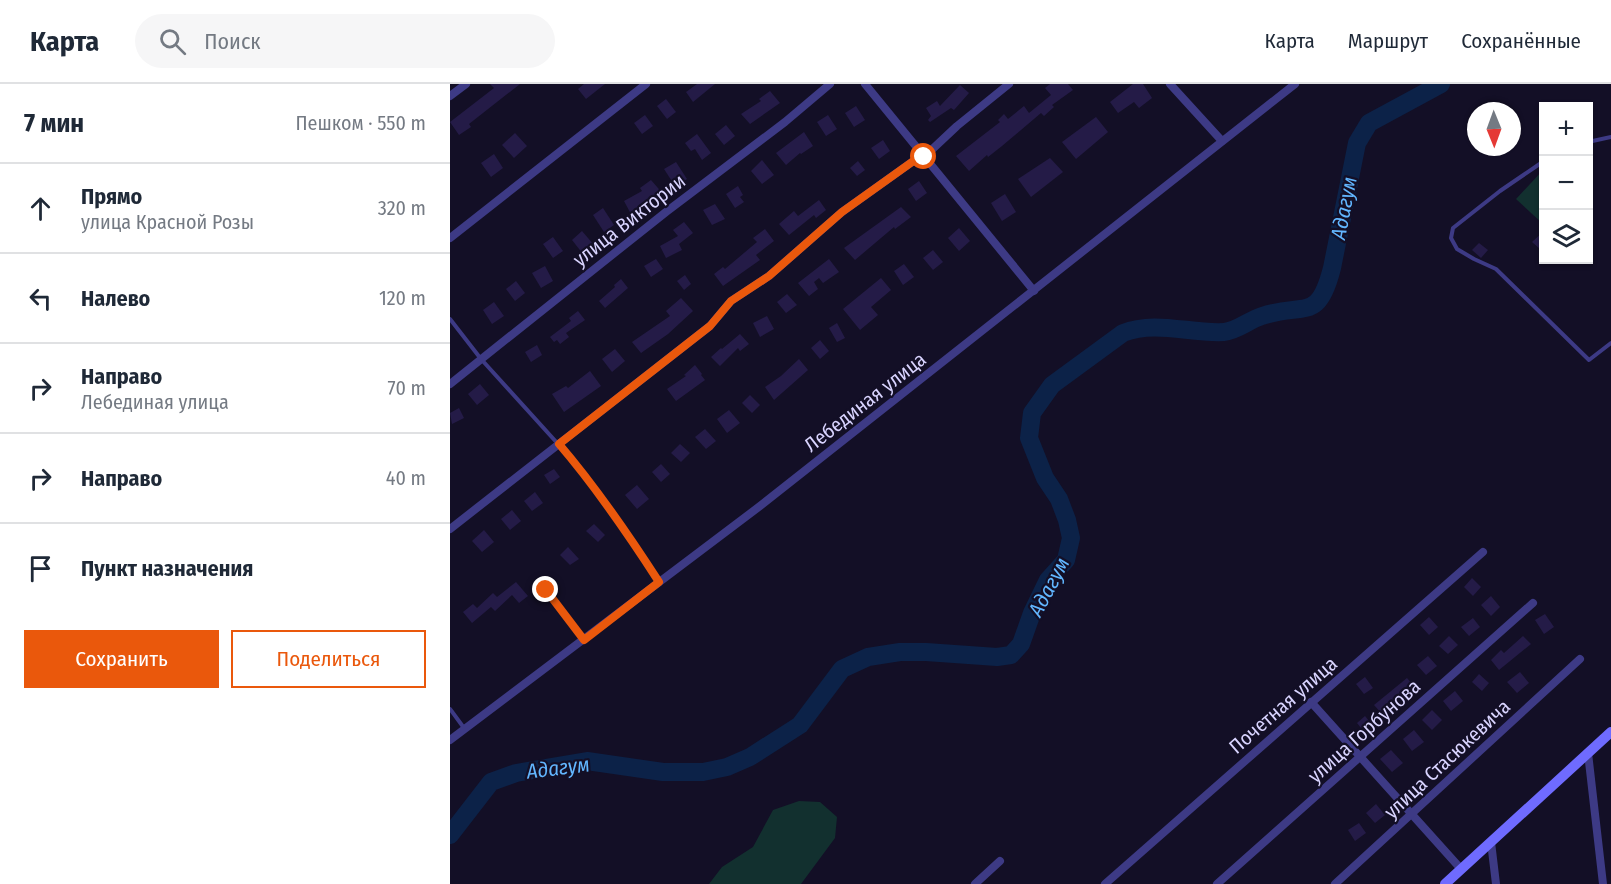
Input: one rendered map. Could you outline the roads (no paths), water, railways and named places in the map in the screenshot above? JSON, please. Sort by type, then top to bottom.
[{"type":"main road","points":[[1445,884],[1611,732]]},
{"type":"street","points":[[450,96],[466,84]]},
{"type":"street","points":[[450,238],[646,84]]},
{"type":"street","name":"улица Виктории","points":[[450,384],[666,212],[785,122],[830,84]]},
{"type":"street","points":[[866,84],[1034,291]]},
{"type":"street","points":[[450,529],[710,326],[731,301],[769,276],[842,212],[912,162],[924,157],[957,126],[1009,84]]},
{"type":"street","points":[[1170,84],[1222,141]]},
{"type":"street","name":"Лебединая улица","points":[[450,740],[760,506],[1295,84]]},
{"type":"street","name":"Почетная улица","points":[[1105,884],[1483,552]]},
{"type":"street","name":"улица Горбунова","points":[[1218,884],[1533,603]]},
{"type":"street","name":"улица Стасюкевича","points":[[1335,884],[1580,659]]},
{"type":"street","points":[[1311,702],[1461,869]]},
{"type":"street","points":[[1588,753],[1603,884]]},
{"type":"street","points":[[1491,842],[1496,884]]},
{"type":"street","points":[[975,884],[1000,861]]},
{"type":"lane","points":[[1593,141],[1611,137]]},
{"type":"lane","points":[[1539,164],[1500,191],[1453,228],[1451,238],[1457,249],[1474,260],[1496,269],[1589,360],[1611,343]]},
{"type":"lane","points":[[450,319],[481,359],[578,466],[625,530],[659,582]]},
{"type":"lane","points":[[546,590],[584,640]]},
{"type":"lane","points":[[450,709],[465,729]]},
{"type":"waterway","name":"Адагум","points":[[450,835],[491,782],[516,773],[587,761],[663,772],[703,772],[727,767],[750,757],[800,725],[842,669],[868,657],[900,652],[997,657],[1011,655],[1021,644],[1032,613],[1048,580],[1066,560],[1071,538],[1059,499],[1045,478],[1029,438],[1032,413],[1052,385],[1123,333],[1135,329],[1160,327],[1224,332],[1234,330],[1262,316],[1315,304],[1327,285],[1332,268],[1357,143],[1369,123],[1441,84]]}]
